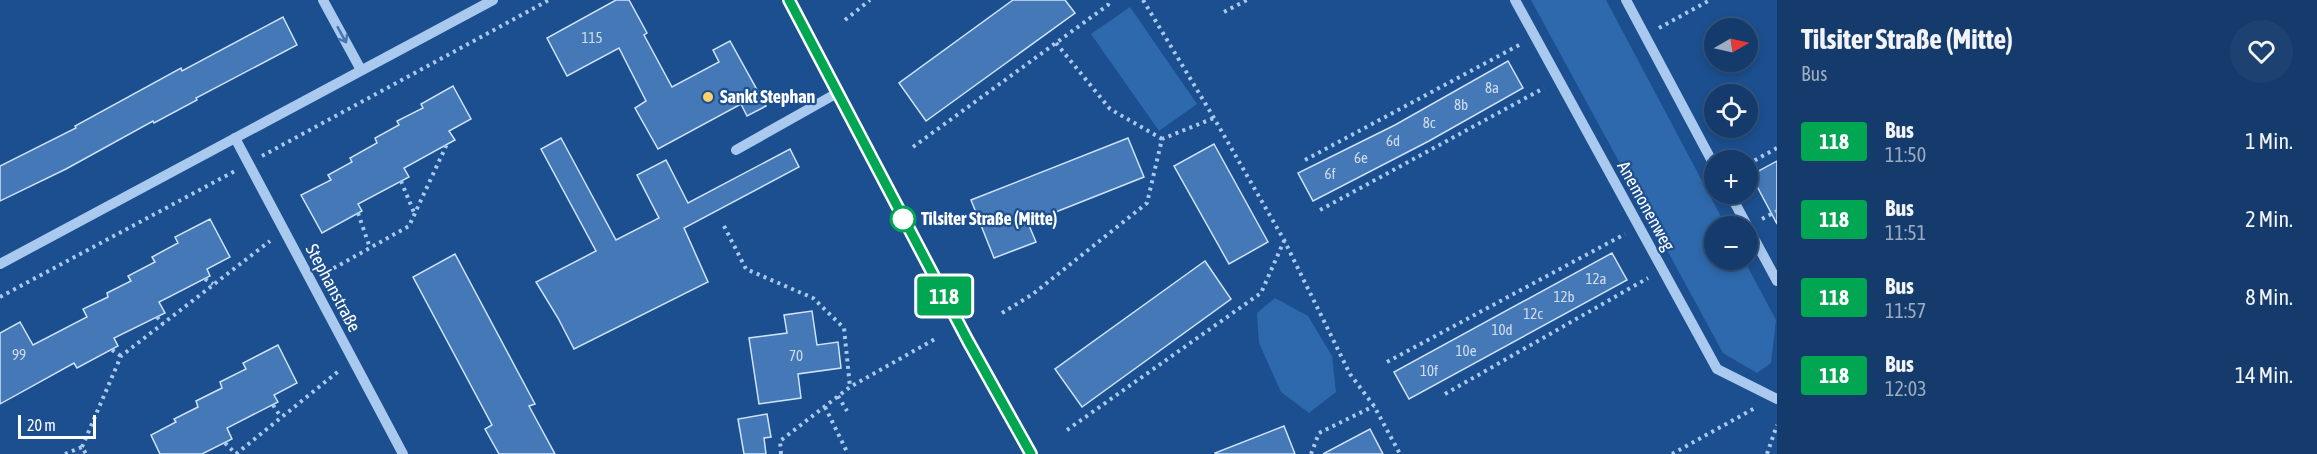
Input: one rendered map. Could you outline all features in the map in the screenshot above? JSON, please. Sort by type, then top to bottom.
[{"type":"street","points":[[323,0],[361,70]]},
{"type":"street","points":[[0,264],[493,0]]},
{"type":"street","points":[[789,0],[962,331],[1031,454]]},
{"type":"street","name":"Anemonenweg","points":[[1515,0],[1717,369],[1776,399]]},
{"type":"street","points":[[1626,0],[1706,150]]},
{"type":"street","points":[[736,150],[839,92]]},
{"type":"street","name":"Stephanstraße","points":[[234,138],[403,454]]},
{"type":"street","points":[[1735,204],[1777,281]]},
{"type":"path","points":[[0,297],[549,0]]},
{"type":"path","points":[[845,21],[870,0]]},
{"type":"path","points":[[913,147],[1108,5],[1110,0]]},
{"type":"path","points":[[1143,0],[1284,240],[1350,374],[1374,406],[1400,454]]},
{"type":"path","points":[[1224,12],[1247,0]]},
{"type":"path","points":[[1645,35],[1710,0]]},
{"type":"path","points":[[1305,160],[1534,36]]},
{"type":"path","points":[[1056,43],[1110,109],[1162,140]]},
{"type":"path","points":[[1320,210],[1558,81]]},
{"type":"path","points":[[1162,140],[1214,118]]},
{"type":"path","points":[[1002,313],[1033,294],[1147,203],[1162,140]]},
{"type":"path","points":[[310,281],[409,226],[447,144]]},
{"type":"path","points":[[1758,158],[1777,148]]},
{"type":"path","points":[[400,181],[415,215]]},
{"type":"path","points":[[358,213],[370,248]]},
{"type":"path","points":[[724,226],[747,268],[813,298],[844,328],[850,387]]},
{"type":"path","points":[[1387,362],[1639,226]]},
{"type":"path","points":[[65,454],[82,447],[122,356],[283,230]]},
{"type":"path","points":[[1067,430],[1261,293],[1284,240]]},
{"type":"path","points":[[1445,394],[1663,269]]},
{"type":"path","points":[[205,279],[213,284]]},
{"type":"path","points":[[157,317],[163,324]]},
{"type":"path","points":[[781,454],[780,441],[850,387],[935,339]]},
{"type":"path","points":[[112,350],[122,356]]},
{"type":"path","points":[[225,442],[236,454],[352,360]]},
{"type":"path","points":[[838,396],[847,411]]},
{"type":"path","points":[[1672,454],[1776,399]]},
{"type":"path","points":[[273,405],[281,417]]},
{"type":"path","points":[[1311,454],[1319,433],[1374,406]]},
{"type":"path","points":[[825,407],[848,454]]},
{"type":"path","points":[[1767,454],[1777,425]]},
{"type":"path","points":[[82,447],[86,454]]},
{"type":"shaded area","points":[[1531,0],[1606,0],[1704,185],[1704,204],[1714,204],[1721,216],[1704,216],[1704,270],[1749,270],[1776,320],[1771,363],[1757,373],[1723,353]]},
{"type":"shaded area","points":[[1130,7],[1197,104],[1159,131],[1091,34]]},
{"type":"shaded area","points":[[1275,298],[1308,316],[1332,356],[1336,392],[1309,413],[1281,392],[1259,343],[1257,313]]},
{"type":"building","points":[[616,0],[629,0],[647,33],[644,35],[672,87],[719,62],[713,50],[730,41],[766,106],[747,116],[741,104],[658,149],[635,108],[646,101],[619,48],[567,76],[547,38]]},
{"type":"building","points":[[1013,0],[1065,0],[1075,13],[926,121],[899,83]]},
{"type":"building","points":[[283,17],[297,45],[196,98],[197,100],[154,123],[153,121],[66,169],[0,201],[0,166],[76,128],[75,126],[181,68],[182,71]]},
{"type":"building","points":[[1508,61],[1523,88],[1429,141],[1313,201],[1298,173],[1395,125]]},
{"type":"building","points":[[453,86],[471,119],[449,131],[455,140],[404,168],[409,177],[358,204],[362,211],[322,233],[301,195],[331,180],[328,175],[352,162],[350,158],[377,143],[375,138],[399,125],[397,121],[423,108],[421,104]]},
{"type":"building","points":[[561,138],[616,240],[659,218],[637,175],[666,160],[688,203],[790,149],[799,167],[684,228],[708,282],[574,349],[536,282],[596,251],[541,149]]},
{"type":"building","points":[[1128,138],[1144,177],[1028,223],[1036,242],[994,258],[971,200]]},
{"type":"building","points":[[1214,144],[1268,242],[1229,264],[1174,166]]},
{"type":"building","points":[[1777,161],[1777,224],[1758,188],[1758,171]]},
{"type":"building","points":[[210,219],[230,257],[207,269],[210,276],[159,302],[165,313],[114,338],[118,346],[77,368],[74,363],[0,404],[0,333],[20,322],[33,345],[87,317],[83,309],[108,297],[107,293],[131,281],[128,276],[155,262],[152,257],[178,243],[175,237]]},
{"type":"building","points":[[1612,253],[1627,280],[1409,399],[1394,372]]},
{"type":"building","points":[[455,254],[535,404],[529,406],[555,454],[499,454],[485,429],[492,425],[413,277]]},
{"type":"building","points":[[1205,261],[1231,299],[1082,407],[1055,369]]},
{"type":"building","points":[[812,311],[817,345],[838,342],[841,368],[798,374],[801,398],[759,404],[749,338],[787,333],[784,315]]},
{"type":"building","points":[[278,345],[297,383],[274,395],[278,402],[227,428],[232,439],[202,454],[160,454],[151,435],[176,422],[174,419],[198,407],[196,401],[222,388],[220,382],[246,369],[243,363]]},
{"type":"building","points":[[767,414],[771,437],[764,438],[766,454],[744,454],[738,419]]},
{"type":"building","points":[[1284,426],[1295,454],[1215,454],[1215,453]]},
{"type":"building","points":[[1370,429],[1383,454],[1323,454]]},
{"type":"bus line","name":"118","points":[[789,0],[968,341],[1031,454]]},
{"type":"place","name":"Sankt Stephan","points":[[708,97]]},
{"type":"place","name":"Tilsiter Straße (Mitte)","points":[[903,219]]}]
